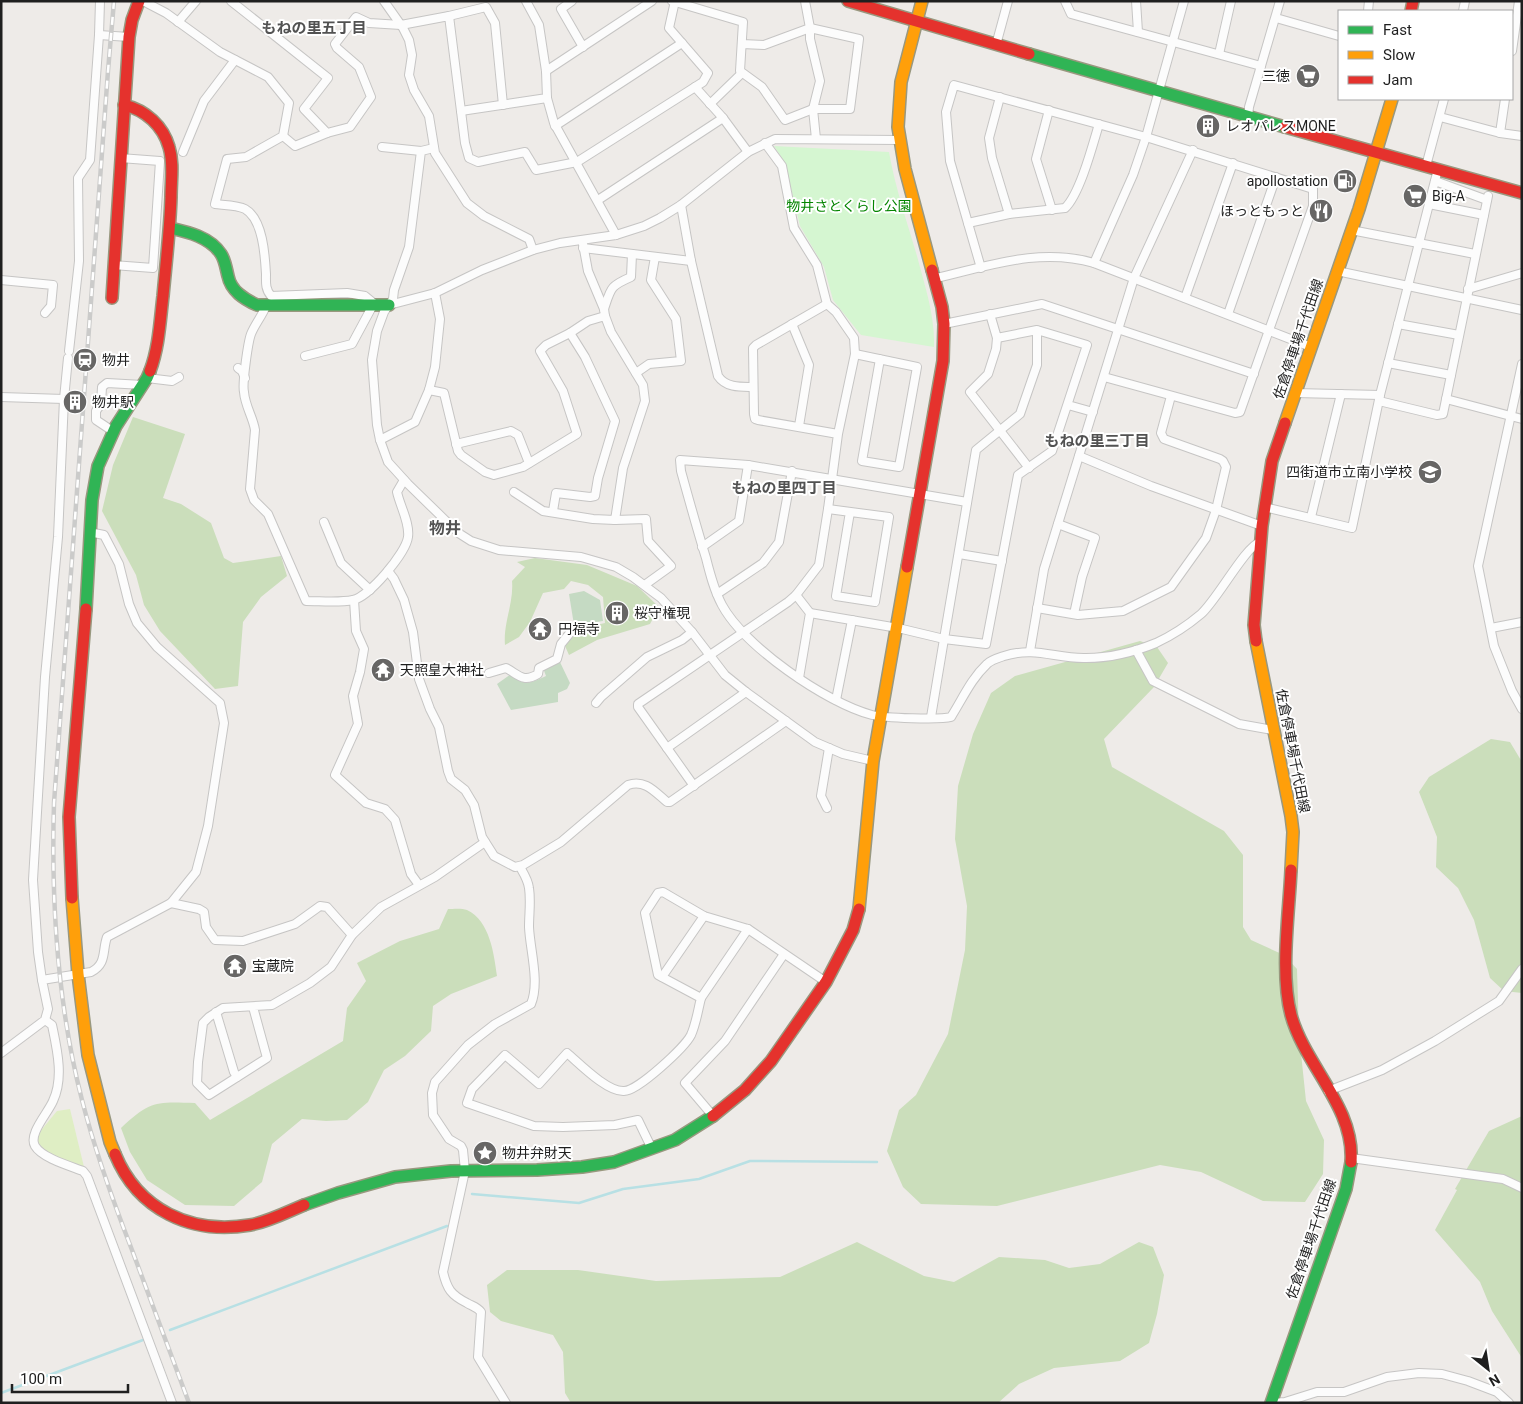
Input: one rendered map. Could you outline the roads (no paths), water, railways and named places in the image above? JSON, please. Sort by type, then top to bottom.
[{"type":"street","points":[[1,1054],[45,1020],[48,1009],[38,952],[33,880],[45,677],[58,537],[64,400],[79,261],[78,178],[90,160],[100,35],[100,1]]},
{"type":"street","points":[[112,298],[120,158],[130,37],[132,20],[139,1]]},
{"type":"street","points":[[144,1],[178,22],[220,52],[268,77],[290,103],[283,136],[246,157],[227,159],[215,204],[244,208],[251,214],[262,237],[267,291],[271,296],[347,293],[365,296],[374,305]]},
{"type":"street","points":[[178,22],[196,1]]},
{"type":"street","points":[[231,1],[328,78],[304,108],[327,133]]},
{"type":"street","points":[[384,1],[401,25],[408,40],[412,55],[409,75],[414,90],[429,116],[435,153],[467,203],[484,216],[529,240],[533,250]]},
{"type":"street","points":[[526,1],[539,25],[546,71],[547,98],[555,126],[616,235]]},
{"type":"street","points":[[572,1],[561,9],[583,47]]},
{"type":"street","points":[[546,71],[652,1]]},
{"type":"street","points":[[805,1],[810,39],[820,81],[813,109],[816,139]]},
{"type":"street","points":[[848,1],[916,19],[996,45],[1159,92],[1522,193]]},
{"type":"street","points":[[124,105],[135,108],[156,123],[164,134],[169,146],[172,158],[170,228],[155,358],[145,382],[114,432],[98,466],[92,500],[85,632],[69,817],[71,889],[78,974],[88,1055],[98,1100],[114,1153],[121,1169],[135,1189],[154,1206],[178,1220],[206,1228],[251,1225],[338,1193],[395,1177],[451,1170],[537,1170],[582,1167],[614,1162],[675,1140],[713,1116],[745,1090],[771,1061],[826,982],[853,930],[861,904],[873,762],[941,382],[944,324],[936,278],[905,169],[899,140],[898,104],[901,82],[922,1]]},
{"type":"street","points":[[996,45],[1008,1]]},
{"type":"street","points":[[1064,1],[1071,14],[1261,66]]},
{"type":"street","points":[[1136,1],[1138,32]]},
{"type":"street","points":[[1094,263],[1133,175],[1146,137],[1184,1]]},
{"type":"street","points":[[1219,54],[1231,1]]},
{"type":"street","points":[[1248,117],[1280,1]]},
{"type":"street","points":[[1513,44],[1519,1]]},
{"type":"street","points":[[449,16],[465,143],[469,158],[478,162],[525,152],[536,170],[576,162],[704,82],[708,73],[669,28],[674,2],[743,22],[740,71],[762,87],[785,120],[813,109],[850,108],[860,39],[810,28],[764,45],[742,44]]},
{"type":"street","points":[[283,136],[295,146],[327,133],[350,127],[371,97],[359,67],[337,48],[335,44],[356,17],[369,23],[401,25],[486,7],[495,23],[503,104]]},
{"type":"street","points":[[1276,18],[1338,36]]},
{"type":"street","points":[[100,35],[130,37]]},
{"type":"street","points":[[555,126],[682,43]]},
{"type":"street","points":[[183,152],[204,101],[235,60]]},
{"type":"street","points":[[710,104],[742,73]]},
{"type":"street","points":[[981,268],[950,161],[946,109],[954,85],[1193,150],[1313,189],[1313,206],[1242,410],[1235,414],[1104,377]]},
{"type":"street","points":[[696,87],[723,118],[748,152]]},
{"type":"street","points":[[1000,97],[989,138],[992,158],[1009,214]]},
{"type":"street","points":[[461,111],[547,98]]},
{"type":"street","name":"佐倉停車場千代田線","points":[[1272,1403],[1346,1189],[1351,1158],[1348,1131],[1342,1115],[1300,1043],[1287,989],[1286,959],[1293,832],[1256,648],[1254,625],[1260,542],[1272,461],[1377,152],[1392,100]]},
{"type":"street","points":[[1426,166],[1444,100]]},
{"type":"street","points":[[1500,133],[1505,100]]},
{"type":"street","points":[[1049,110],[1036,159],[1052,210]]},
{"type":"street","points":[[1440,117],[1500,133],[1522,136]]},
{"type":"street","points":[[598,200],[723,118]]},
{"type":"street","points":[[968,223],[1009,214],[1065,208],[1086,168],[1099,124]]},
{"type":"street","points":[[583,244],[644,226],[660,218],[681,205],[748,152],[775,139],[899,140]]},
{"type":"street","points":[[694,786],[638,704],[796,595],[818,565],[838,434],[855,354],[854,338],[836,312],[827,304],[817,265],[794,228],[782,166],[765,143]]},
{"type":"street","points":[[382,147],[421,151],[434,148]]},
{"type":"street","points":[[1030,652],[1044,569],[1134,278],[1193,150]]},
{"type":"street","points":[[421,151],[409,248],[390,305],[384,312],[377,331],[372,360],[380,440],[388,462],[460,534],[471,541],[500,550],[581,557],[616,567],[646,584],[662,598],[692,632],[725,675],[746,692],[816,742],[851,756],[873,762]]},
{"type":"street","points":[[113,265],[153,268],[160,161],[120,158]]},
{"type":"street","points":[[1185,298],[1233,163]]},
{"type":"street","points":[[1264,507],[1352,528],[1388,363],[1438,170]]},
{"type":"street","points":[[1228,314],[1276,177]]},
{"type":"street","points":[[1295,393],[1341,394],[1380,398],[1437,415],[1443,414],[1487,198],[1435,181]]},
{"type":"street","points":[[1429,204],[1484,215]]},
{"type":"street","points":[[681,205],[691,261],[720,379],[735,387],[753,387]]},
{"type":"street","points":[[170,228],[198,236],[219,251],[234,289],[248,301],[266,306],[390,305],[435,293],[482,270],[533,250],[560,243],[583,244],[632,254],[691,261]]},
{"type":"street","points":[[1351,230],[1475,254]]},
{"type":"street","points":[[583,244],[588,271],[611,332],[643,385],[645,401],[623,468],[615,520]]},
{"type":"street","points":[[605,313],[609,292],[615,284],[631,276],[632,254]]},
{"type":"street","points":[[936,278],[1029,257],[1046,255],[1076,257],[1311,346]]},
{"type":"street","points":[[636,373],[649,364],[681,361],[676,319],[651,280],[655,257]]},
{"type":"street","points":[[1337,271],[1522,310]]},
{"type":"street","points":[[1468,289],[1522,273]]},
{"type":"street","points":[[1,280],[53,285],[51,306],[45,313]]},
{"type":"street","points":[[380,440],[415,422],[429,390],[435,367],[440,319],[435,293]]},
{"type":"street","points":[[827,304],[753,348],[755,418],[838,434]]},
{"type":"street","points":[[944,324],[1042,304],[1254,374]]},
{"type":"street","points":[[305,356],[352,344],[374,305]]},
{"type":"street","points":[[266,306],[251,335],[247,350],[243,390],[254,420],[255,430],[250,489],[254,500],[268,514],[306,601],[354,600],[370,590],[388,571],[401,552],[408,537],[407,524],[397,492],[404,480]]},
{"type":"street","points":[[429,390],[444,393],[456,444],[461,455],[485,472],[494,475],[523,467],[578,434],[563,391],[540,351],[546,345],[605,313]]},
{"type":"street","points":[[990,314],[997,338],[996,349],[988,374],[970,392],[1029,468]]},
{"type":"street","points":[[792,324],[810,365],[799,426]]},
{"type":"street","points":[[1398,324],[1458,335]]},
{"type":"street","points":[[796,595],[810,614],[898,628],[944,639],[986,644],[1018,475],[1052,451],[1087,345],[1037,330],[997,338]]},
{"type":"street","points":[[931,717],[976,450],[1020,414],[1037,365],[1037,330]]},
{"type":"street","points":[[553,511],[556,493],[596,496],[598,478],[615,421],[585,358],[570,333]]},
{"type":"street","points":[[855,354],[917,366],[899,467],[862,461],[880,359]]},
{"type":"street","points":[[1388,363],[1450,375]]},
{"type":"street","points":[[1522,364],[1478,566],[1499,658],[1522,709]]},
{"type":"street","points":[[238,368],[242,371],[245,378]]},
{"type":"street","points":[[114,432],[96,420],[96,411],[101,404],[102,387],[107,383],[172,381],[179,378]]},
{"type":"street","points":[[1311,517],[1341,394]]},
{"type":"street","points":[[1037,608],[1074,614],[1123,612],[1171,587],[1206,538],[1216,510],[1226,467],[1220,459],[1164,439],[1161,436],[1171,396]]},
{"type":"street","points":[[1,397],[64,400]]},
{"type":"street","points":[[1446,399],[1522,419]]},
{"type":"street","points":[[1068,405],[1093,412]]},
{"type":"street","points":[[456,444],[511,431],[518,435],[529,463]]},
{"type":"street","points":[[1079,456],[1151,486],[1262,526]]},
{"type":"street","points":[[967,502],[792,471],[748,465],[680,460],[681,471],[702,547],[717,594],[731,620],[742,632],[818,691],[870,715],[882,717],[951,717],[969,684],[988,662],[1014,653],[1030,652],[1085,658],[1115,656],[1163,640],[1201,614],[1251,546],[1260,542]]},
{"type":"street","points":[[702,547],[739,521],[748,465]]},
{"type":"street","points":[[717,594],[763,563],[779,542],[792,471]]},
{"type":"street","points":[[514,492],[543,510],[593,519],[646,519],[648,541],[671,566],[646,584]]},
{"type":"street","points":[[828,509],[889,517],[875,602],[836,596],[850,512]]},
{"type":"street","points":[[324,522],[341,563],[370,590]]},
{"type":"street","points":[[1058,524],[1095,538],[1082,576],[1074,614]]},
{"type":"street","points":[[42,980],[91,972],[100,966],[103,960],[107,937],[171,903],[196,872],[208,826],[224,723],[220,703],[157,646],[137,623],[129,604],[119,564],[104,535],[89,532]]},
{"type":"street","points":[[958,554],[1002,561]]},
{"type":"street","points":[[388,571],[404,600],[413,632],[419,680],[439,727],[451,779],[465,790],[474,805],[484,842],[494,856],[514,867],[520,867],[561,842],[628,785],[634,783],[644,784],[667,802],[670,802],[786,721]]},
{"type":"street","points":[[354,600],[356,631],[364,649],[360,672],[352,696],[358,724],[335,776],[366,803],[385,809],[394,820],[412,874],[419,885]]},
{"type":"street","points":[[799,678],[810,614]]},
{"type":"street","points":[[836,700],[852,620]]},
{"type":"street","points":[[1491,628],[1522,622]]},
{"type":"street","points":[[489,673],[506,668],[524,679],[530,679],[538,674],[539,668],[557,659],[561,644],[574,628]]},
{"type":"street","points":[[596,703],[600,697],[647,657],[682,640],[692,632]]},
{"type":"street","points":[[1136,650],[1153,680],[1239,724],[1273,730]]},
{"type":"street","points":[[667,748],[746,692]]},
{"type":"street","points":[[827,808],[821,796],[829,748]]},
{"type":"street","points":[[253,1007],[267,1058],[209,1095],[197,1083],[204,1023],[223,1008],[272,1005],[323,974],[337,960],[352,935],[381,907],[435,877],[484,842]]},
{"type":"street","points":[[506,1403],[478,1357],[481,1312],[478,1308],[452,1294],[446,1285],[444,1272],[465,1171],[461,1146],[449,1140],[434,1115],[432,1093],[435,1082],[468,1045],[495,1024],[532,1004],[534,998],[534,968],[529,928],[530,889],[526,876],[520,867]]},
{"type":"street","points":[[701,998],[658,975],[645,913],[658,893],[663,892],[704,916],[748,929],[826,982]]},
{"type":"street","points":[[171,903],[199,909],[204,912],[206,927],[215,940],[243,941],[295,924],[320,906],[327,906],[352,935]]},
{"type":"street","points":[[662,977],[704,916]]},
{"type":"street","points":[[652,1149],[638,1120],[615,1125],[534,1126],[467,1103],[472,1090],[505,1055],[539,1084],[567,1053],[600,1082],[623,1092],[633,1089],[664,1064],[690,1036],[701,998],[748,929]]},
{"type":"street","points":[[713,1116],[685,1083],[725,1041],[784,954]]},
{"type":"street","points":[[1328,1091],[1382,1070],[1435,1041],[1499,1001],[1522,969]]},
{"type":"street","points":[[216,1012],[237,1077]]},
{"type":"street","points":[[45,1020],[52,1025],[58,1052],[58,1083],[50,1108],[34,1134],[33,1140],[35,1146],[48,1157],[83,1171],[87,1176],[172,1403]]},
{"type":"street","points":[[1351,1158],[1503,1179],[1522,1188]]},
{"type":"street","points":[[1272,1403],[1285,1402],[1317,1392],[1344,1392],[1387,1377],[1419,1373],[1442,1374],[1468,1381],[1497,1392],[1509,1403]]},
{"type":"waterway","points":[[472,1194],[579,1203],[623,1189],[699,1179],[750,1161],[877,1162]]},
{"type":"waterway","points":[[170,1330],[447,1226]]},
{"type":"waterway","points":[[1,1393],[143,1340]]},
{"type":"railway","points":[[114,1],[54,803],[55,915],[61,990],[73,1063],[87,1119],[111,1194],[189,1403]]},
{"type":"place","name":"三徳","points":[[1308,76]]},
{"type":"place","name":"レオパレスMONE","points":[[1208,126]]},
{"type":"place","name":"apollostation","points":[[1345,181]]},
{"type":"place","name":"Big-A","points":[[1415,196]]},
{"type":"place","name":"ほっともっと","points":[[1321,211]]},
{"type":"place","name":"物井","points":[[85,360]]},
{"type":"place","name":"物井駅","points":[[75,402]]},
{"type":"place","name":"四街道市立南小学校","points":[[1430,472]]},
{"type":"place","name":"桜守権現","points":[[617,613]]},
{"type":"place","name":"円福寺","points":[[540,629]]},
{"type":"place","name":"天照皇大神社","points":[[383,670]]},
{"type":"place","name":"宝蔵院","points":[[235,966]]},
{"type":"place","name":"物井弁財天","points":[[485,1153]]},
{"type":"district","name":"もねの里五丁目","points":[[314,28]]},
{"type":"district","name":"もねの里三丁目","points":[[1097,441]]},
{"type":"district","name":"もねの里四丁目","points":[[784,488]]},
{"type":"district","name":"物井","points":[[445,528]]},
{"type":"park label","name":"物井さとくらし公園","points":[[849,206]]}]
